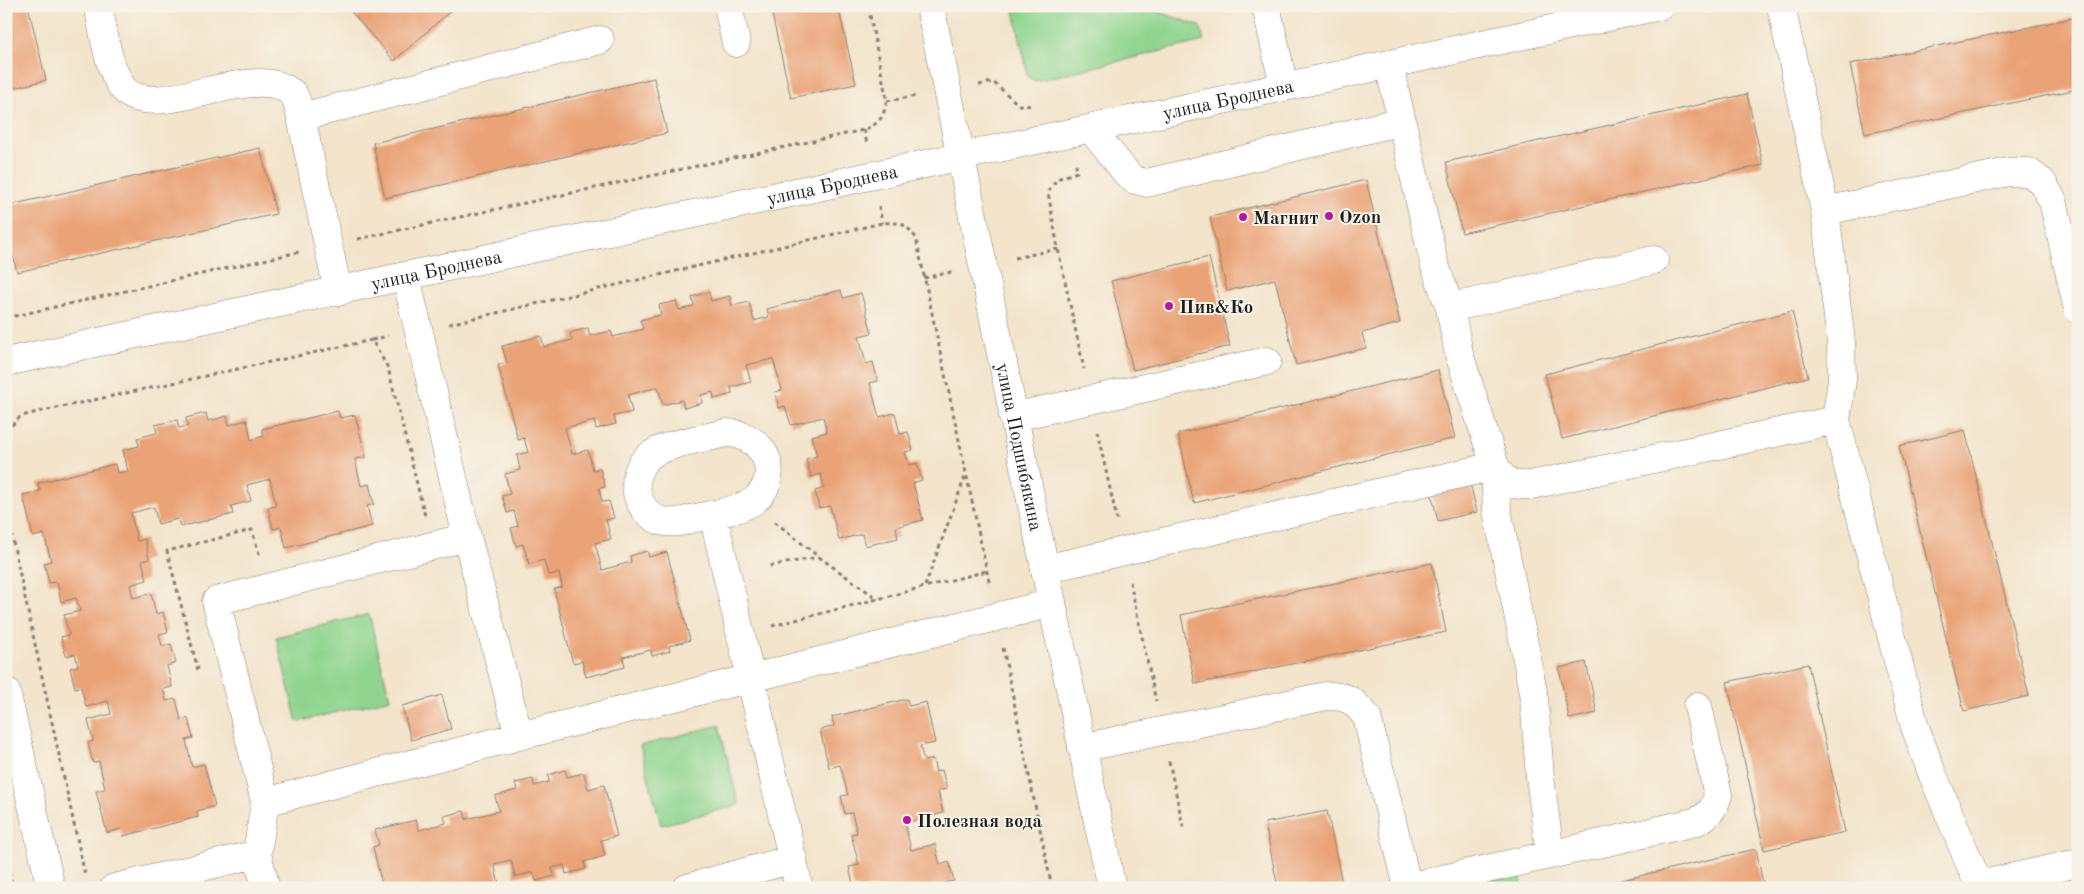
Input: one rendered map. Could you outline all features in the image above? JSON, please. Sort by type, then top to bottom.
[{"type":"main road","points":[[98,6],[113,67],[123,88],[138,98],[161,100],[254,82],[277,84],[293,94],[301,117],[338,292]]},
{"type":"main road","points":[[728,6],[736,43]]},
{"type":"main road","name":"улица Подшибякина","points":[[930,6],[1013,417],[1112,888]]},
{"type":"main road","points":[[1266,6],[1284,87]]},
{"type":"main road","name":"улица Броднева","points":[[6,362],[1659,6]]},
{"type":"main road","points":[[1781,6],[1825,211],[1841,342],[1842,380],[1836,420],[1916,727],[1932,774],[1979,886],[2078,863]]},
{"type":"main road","points":[[301,117],[600,40]]},
{"type":"main road","points":[[1389,65],[1434,263],[1450,308],[1459,354],[1495,466],[1501,477],[1514,486],[1531,485],[1836,420]]},
{"type":"main road","points":[[1091,129],[1128,175],[1135,180],[1147,183],[1402,122]]},
{"type":"main road","points":[[1825,211],[2008,172],[2029,172],[2042,182],[2053,200],[2078,309]]},
{"type":"main road","points":[[1450,308],[1654,260]]},
{"type":"main road","points":[[406,277],[467,537],[519,736]]},
{"type":"main road","points":[[1013,417],[1267,361]]},
{"type":"main road","points":[[726,433],[750,438],[760,447],[768,464],[768,477],[763,489],[755,499],[744,506],[712,514],[675,523],[662,521],[651,515],[639,501],[637,495],[637,476],[642,464],[651,455],[662,449],[726,433]]},
{"type":"main road","points":[[1045,569],[1495,466]]},
{"type":"main road","points":[[1495,466],[1497,510],[1534,698],[1540,778],[1550,855]]},
{"type":"main road","points":[[712,514],[799,888]]},
{"type":"main road","points":[[266,888],[257,854],[265,802],[216,601],[467,537]]},
{"type":"main road","points":[[265,802],[519,736],[1052,603]]},
{"type":"main road","points":[[6,691],[51,888]]},
{"type":"main road","points":[[1082,748],[1326,696],[1345,696],[1357,705],[1367,718],[1408,888],[1694,822],[1708,816],[1715,806],[1718,795],[1698,706]]},
{"type":"main road","points":[[114,888],[257,854]]},
{"type":"main road","points":[[687,888],[793,859]]},
{"type":"path","points":[[6,318],[328,245],[864,130],[878,124],[884,117],[887,101],[868,6]]},
{"type":"path","points":[[1077,172],[1057,179],[1048,192],[1090,400],[1184,831]]},
{"type":"path","points":[[6,431],[20,417],[29,414],[372,340],[388,368],[427,525]]},
{"type":"path","points":[[925,586],[965,476]]},
{"type":"path","points":[[6,510],[84,872],[94,870]]},
{"type":"path","points":[[774,522],[878,599]]},
{"type":"path","points":[[198,672],[167,551],[252,530],[261,559]]},
{"type":"path","points":[[770,566],[819,557]]},
{"type":"path","points":[[770,627],[987,571]]},
{"type":"path","points":[[6,856],[13,888]]},
{"type":"green space","points":[[1013,6],[1141,6],[1200,26],[1204,41],[1035,81],[1028,77]]},
{"type":"green space","points":[[369,614],[390,699],[297,722],[276,637]]},
{"type":"green space","points":[[719,725],[739,805],[661,825],[640,746]]},
{"type":"green space","points":[[1520,873],[1523,888],[1452,888]]},
{"type":"building","points":[[6,6],[28,6],[46,80],[6,90]]},
{"type":"building","points":[[346,6],[456,6],[394,61]]},
{"type":"building","points":[[770,6],[838,6],[856,84],[791,98]]},
{"type":"building","points":[[2078,17],[2078,89],[1865,134],[1850,64]]},
{"type":"building","points":[[654,78],[667,133],[385,198],[373,143]]},
{"type":"building","points":[[1747,94],[1763,165],[1462,233],[1446,162]]},
{"type":"building","points":[[260,148],[276,214],[17,272],[6,227],[6,206]]},
{"type":"building","points":[[1366,180],[1400,323],[1362,333],[1366,348],[1296,365],[1275,279],[1227,291],[1210,217]]},
{"type":"building","points":[[1209,257],[1230,346],[1133,370],[1111,281]]},
{"type":"building","points":[[841,290],[843,298],[861,293],[872,333],[859,336],[866,364],[873,362],[878,381],[870,383],[879,417],[895,413],[900,434],[908,432],[913,450],[905,452],[909,465],[917,463],[922,480],[913,483],[923,520],[896,527],[898,538],[865,546],[862,534],[839,540],[830,506],[819,508],[815,491],[824,488],[821,474],[811,477],[806,459],[817,456],[811,436],[827,432],[823,417],[791,425],[785,406],[779,408],[775,392],[782,390],[773,359],[746,365],[751,382],[731,387],[732,394],[714,399],[713,392],[701,395],[702,403],[684,408],[682,400],[663,405],[658,387],[628,395],[632,412],[614,416],[616,424],[596,429],[594,421],[565,428],[572,454],[588,450],[593,470],[600,468],[605,487],[599,488],[602,502],[609,501],[614,518],[606,520],[611,539],[595,543],[602,570],[631,562],[630,556],[647,551],[649,557],[667,552],[690,640],[669,646],[670,651],[652,656],[651,650],[623,657],[625,667],[586,677],[582,661],[573,663],[571,656],[554,589],[562,587],[559,573],[548,575],[544,560],[529,564],[523,544],[516,546],[511,528],[518,526],[514,511],[507,513],[502,496],[510,494],[505,474],[520,470],[517,455],[528,452],[524,438],[518,440],[498,365],[507,363],[502,346],[541,336],[544,347],[572,340],[570,333],[588,328],[590,336],[611,331],[613,337],[643,329],[640,320],[661,315],[659,305],[676,301],[679,310],[694,306],[692,297],[709,292],[711,301],[730,296],[732,306],[749,302],[754,321],[769,317],[767,309]]},
{"type":"building","points":[[1792,311],[1808,377],[1562,439],[1545,374]]},
{"type":"building","points":[[1438,370],[1455,438],[1194,503],[1178,434]]},
{"type":"building","points":[[338,411],[340,418],[355,415],[366,457],[355,459],[361,486],[369,484],[374,504],[367,506],[372,526],[286,548],[281,527],[273,529],[268,508],[276,506],[270,479],[247,485],[251,501],[231,506],[233,514],[180,527],[178,519],[158,524],[154,507],[131,513],[137,541],[145,539],[149,559],[142,561],[147,580],[130,585],[133,598],[151,593],[156,614],[163,612],[168,632],[159,634],[162,646],[171,644],[176,663],[167,666],[172,687],[163,689],[166,701],[176,699],[181,720],[188,718],[193,738],[186,740],[192,767],[204,764],[215,806],[197,811],[198,817],[123,836],[121,829],[107,833],[96,791],[105,789],[99,761],[93,763],[88,743],[93,741],[88,720],[111,714],[108,701],[86,707],[81,687],[75,688],[70,668],[78,666],[75,654],[66,656],[61,637],[69,635],[64,615],[80,611],[76,598],[61,602],[57,582],[49,583],[44,563],[51,561],[44,534],[33,537],[23,495],[40,491],[38,483],[115,464],[117,473],[128,471],[123,450],[139,446],[137,438],[157,433],[155,425],[177,420],[179,428],[188,426],[186,418],[206,413],[208,421],[227,416],[229,425],[247,420],[251,440],[264,436],[262,429]]},
{"type":"building","points":[[1965,430],[2029,696],[1964,711],[1899,446]]},
{"type":"building","points":[[1470,483],[1477,512],[1438,521],[1431,492]]},
{"type":"building","points":[[1432,563],[1446,632],[1195,684],[1181,615]]},
{"type":"building","points":[[1586,662],[1597,713],[1569,719],[1559,668]]},
{"type":"building","points":[[1808,664],[1845,832],[1764,850],[1727,682]]},
{"type":"building","points":[[442,695],[451,729],[411,740],[402,706]]},
{"type":"building","points":[[907,699],[909,706],[926,702],[935,743],[920,746],[924,761],[933,759],[936,772],[942,770],[947,789],[938,791],[943,813],[905,823],[911,850],[935,844],[940,865],[949,862],[954,881],[944,883],[945,888],[854,888],[849,867],[859,865],[851,834],[857,833],[852,813],[845,814],[841,796],[848,795],[840,765],[829,768],[820,730],[834,726],[832,717]]},
{"type":"building","points":[[565,770],[567,777],[584,773],[588,789],[604,785],[617,836],[601,840],[605,856],[584,862],[586,869],[566,874],[564,865],[552,868],[554,876],[536,881],[533,872],[515,877],[511,860],[494,864],[500,888],[383,888],[373,847],[379,845],[375,830],[416,820],[419,830],[446,823],[444,816],[464,811],[466,819],[499,811],[495,796],[517,790],[515,783],[533,779],[534,786],[549,782],[548,775]]},
{"type":"building","points":[[1327,811],[1343,888],[1278,888],[1265,823]]},
{"type":"building","points":[[1756,849],[1764,888],[1597,888],[1596,886]]},
{"type":"place","name":"Ozon","points":[[1329,216]]},
{"type":"place","name":"Магнит","points":[[1243,217]]},
{"type":"place","name":"Пив&Ко","points":[[1169,306]]},
{"type":"place","name":"Полезная вода","points":[[907,820]]}]
